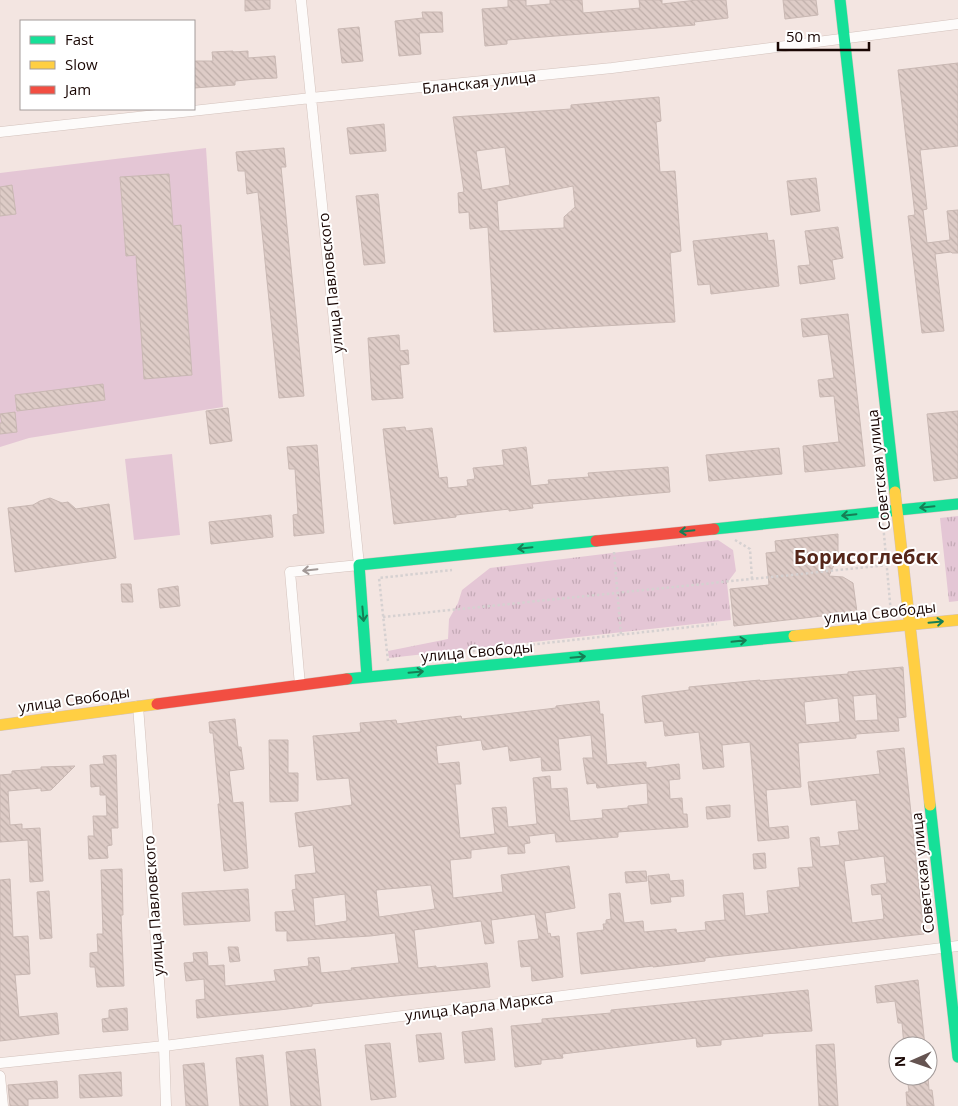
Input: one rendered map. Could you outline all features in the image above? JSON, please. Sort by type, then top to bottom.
[{"type":"main road","name":"Советская улица","points":[[840,0],[958,1057]]},
{"type":"main road","points":[[367,676],[359,566],[958,504]]},
{"type":"main road","name":"улица Свободы","points":[[0,724],[367,676],[958,620]]},
{"type":"street","name":"улица Павловского","points":[[301,0],[359,566]]},
{"type":"street","name":"Бланская улица","points":[[0,132],[612,68],[958,24]]},
{"type":"street","points":[[300,685],[290,572],[359,566]]},
{"type":"street","name":"улица Павловского","points":[[138,706],[164,1046],[166,1106]]},
{"type":"street","name":"улица Карла Маркса","points":[[0,1063],[164,1046],[958,946]]},
{"type":"street","points":[[0,1076],[3,1106]]},
{"type":"path","points":[[882,511],[892,626]]},
{"type":"path","points":[[730,537],[750,549],[752,579]]},
{"type":"path","points":[[614,550],[620,635]]},
{"type":"path","points":[[383,617],[887,565]]},
{"type":"path","points":[[396,660],[386,661],[379,578],[458,569]]},
{"type":"path","points":[[435,655],[717,624]]},
{"type":"green space","points":[[206,148],[223,407],[29,438],[0,447],[0,173]]},
{"type":"green space","points":[[172,454],[180,535],[134,540],[125,459]]},
{"type":"green space","points":[[958,516],[958,601],[949,602],[940,518]]},
{"type":"green space","points":[[718,540],[733,550],[736,571],[727,583],[731,620],[389,658],[388,651],[448,639],[449,619],[458,603],[462,590],[490,568]]},
{"type":"building","points":[[245,0],[270,0],[270,9],[245,11]]},
{"type":"building","points":[[508,0],[526,0],[526,6],[550,4],[550,0],[582,0],[583,13],[640,8],[639,0],[662,0],[662,4],[697,0],[726,0],[728,18],[694,22],[695,25],[507,40],[507,44],[485,46],[482,9],[508,7]]},
{"type":"building","points":[[783,0],[816,0],[818,15],[785,19]]},
{"type":"building","points":[[422,12],[442,12],[443,32],[419,33],[421,54],[399,56],[395,21],[423,18]]},
{"type":"building","points":[[359,27],[363,61],[342,63],[338,29]]},
{"type":"building","points":[[248,51],[248,58],[275,56],[277,78],[235,81],[235,85],[195,88],[195,61],[213,61],[212,52]]},
{"type":"building","points":[[958,63],[958,146],[920,150],[927,209],[923,210],[927,243],[950,240],[947,211],[958,210],[958,253],[935,254],[944,331],[922,333],[908,216],[915,215],[898,70]]},
{"type":"building","points":[[659,97],[661,121],[656,122],[660,172],[675,171],[681,251],[670,253],[675,322],[494,332],[488,227],[470,229],[469,212],[459,213],[458,193],[464,192],[453,117],[571,109],[571,105]],"holes":[[[505,147],[510,185],[482,190],[476,151]],[[573,186],[575,207],[564,217],[564,228],[499,231],[497,201]]]},
{"type":"building","points":[[384,124],[386,151],[350,154],[347,128]]},
{"type":"building","points":[[284,148],[286,167],[281,167],[304,396],[279,398],[258,192],[247,194],[245,171],[238,171],[236,152]]},
{"type":"building","points":[[169,174],[173,226],[181,225],[192,375],[144,379],[136,255],[126,256],[120,177]]},
{"type":"building","points":[[816,178],[820,211],[791,215],[787,181]]},
{"type":"building","points":[[12,185],[16,214],[0,216],[0,187]]},
{"type":"building","points":[[378,194],[385,263],[364,265],[356,196]]},
{"type":"building","points":[[838,227],[843,258],[832,260],[835,279],[800,284],[798,266],[810,265],[805,231]]},
{"type":"building","points":[[767,233],[768,241],[774,240],[779,286],[711,294],[710,284],[698,285],[693,241]]},
{"type":"building","points":[[848,314],[865,466],[805,472],[803,446],[839,442],[834,396],[820,397],[818,380],[834,378],[828,334],[803,337],[801,319]]},
{"type":"building","points":[[399,335],[400,351],[408,350],[409,364],[400,365],[403,398],[372,400],[368,338]]},
{"type":"building","points":[[103,384],[105,400],[17,411],[15,395]]},
{"type":"building","points":[[228,408],[232,441],[210,444],[206,411]]},
{"type":"building","points":[[958,411],[958,478],[934,481],[927,414]]},
{"type":"building","points":[[15,412],[17,432],[0,434],[0,423],[2,423],[0,414]]},
{"type":"building","points":[[405,427],[406,431],[432,428],[439,478],[447,477],[448,488],[468,486],[467,480],[475,479],[473,468],[504,465],[502,450],[526,447],[531,486],[549,484],[548,480],[589,477],[588,473],[668,467],[670,492],[532,504],[533,508],[456,515],[456,517],[394,524],[383,429]]},
{"type":"building","points":[[317,445],[324,533],[294,536],[293,515],[298,514],[295,469],[289,469],[287,447]]},
{"type":"building","points":[[779,448],[782,474],[709,481],[706,455]]},
{"type":"building","points":[[50,498],[62,503],[68,502],[76,509],[109,504],[116,558],[15,572],[8,508],[33,505]]},
{"type":"building","points":[[271,515],[273,537],[211,544],[209,522]]},
{"type":"building","points":[[838,534],[838,556],[829,576],[843,577],[853,583],[857,612],[734,626],[730,589],[769,585],[766,553],[776,552],[775,541]]},
{"type":"building","points":[[121,584],[131,584],[133,602],[122,602]]},
{"type":"building","points":[[178,586],[180,606],[160,608],[158,589]]},
{"type":"building","points":[[903,667],[906,717],[898,718],[899,731],[856,734],[856,738],[798,743],[801,787],[766,790],[769,828],[788,826],[789,838],[758,841],[750,742],[722,745],[724,767],[703,769],[699,732],[665,736],[663,721],[645,723],[642,696],[689,690],[689,687],[848,674],[848,672]],"holes":[[[876,694],[878,720],[855,721],[853,696]],[[838,698],[840,722],[806,725],[804,702]]]},
{"type":"building","points":[[599,701],[600,714],[603,714],[607,765],[646,762],[646,768],[679,764],[680,779],[669,780],[670,799],[682,798],[683,814],[687,814],[688,827],[618,832],[618,837],[556,842],[555,833],[529,836],[530,843],[524,844],[525,853],[508,854],[508,846],[471,850],[471,858],[450,860],[453,898],[503,892],[501,875],[569,866],[575,908],[545,913],[548,934],[550,933],[551,937],[559,936],[563,977],[532,981],[531,966],[521,967],[518,941],[539,939],[535,914],[491,920],[494,943],[485,944],[481,921],[414,930],[418,968],[487,963],[490,987],[312,1004],[312,1006],[197,1018],[196,1000],[205,999],[204,979],[186,981],[184,963],[194,962],[193,953],[207,952],[208,966],[224,965],[225,986],[276,981],[274,970],[309,966],[308,958],[319,957],[321,973],[399,963],[395,933],[287,941],[287,931],[276,931],[275,912],[295,911],[292,890],[296,889],[295,875],[316,873],[313,845],[299,847],[295,813],[352,805],[349,778],[317,780],[313,736],[361,732],[360,723],[396,720],[397,724],[461,716],[462,719],[556,708],[556,706]],"holes":[[[591,735],[593,758],[583,758],[587,784],[596,783],[597,788],[647,783],[648,804],[602,810],[603,818],[570,821],[567,788],[551,789],[550,776],[533,778],[537,824],[508,827],[506,807],[492,808],[495,834],[460,838],[455,784],[461,784],[459,762],[438,764],[436,746],[481,740],[483,750],[508,746],[510,761],[541,757],[542,771],[561,770],[558,739]],[[431,885],[435,909],[379,917],[376,890]],[[345,894],[347,921],[315,926],[313,898]]]},
{"type":"building","points":[[235,719],[238,747],[241,747],[244,769],[229,771],[233,803],[243,802],[248,868],[224,871],[213,733],[210,733],[209,722]]},
{"type":"building","points":[[269,740],[288,740],[288,773],[298,773],[298,801],[270,802]]},
{"type":"building","points":[[904,748],[924,934],[705,958],[705,961],[680,964],[581,974],[577,933],[604,930],[603,924],[606,924],[606,920],[611,919],[609,894],[620,893],[624,923],[643,921],[644,932],[676,929],[677,933],[706,930],[705,922],[725,920],[723,895],[743,893],[745,916],[769,913],[767,891],[800,887],[798,868],[813,867],[810,838],[819,837],[820,847],[840,845],[838,832],[859,830],[856,800],[811,805],[808,782],[880,774],[877,751]],"holes":[[[884,856],[887,883],[871,885],[872,895],[881,894],[884,919],[852,923],[844,861]]]},
{"type":"building","points":[[116,755],[118,828],[111,828],[112,845],[107,846],[108,858],[89,859],[88,836],[94,836],[93,816],[107,816],[106,795],[100,795],[100,786],[91,787],[90,765],[104,764],[103,756]]},
{"type":"building","points":[[75,766],[51,790],[41,791],[41,788],[8,791],[10,825],[22,824],[22,829],[40,828],[43,881],[30,882],[28,840],[0,842],[0,775],[12,774],[12,771],[41,769],[41,767]]},
{"type":"building","points":[[730,805],[730,817],[707,819],[706,807]]},
{"type":"building","points":[[765,853],[766,868],[754,869],[753,854]]},
{"type":"building","points":[[122,869],[123,915],[121,915],[124,986],[97,987],[95,967],[90,967],[90,953],[98,952],[97,934],[103,934],[101,870]]},
{"type":"building","points":[[646,871],[647,881],[626,883],[625,872]]},
{"type":"building","points":[[669,874],[670,881],[683,880],[684,896],[670,897],[671,902],[651,904],[648,876]]},
{"type":"building","points":[[10,879],[13,937],[28,936],[30,974],[15,975],[19,1017],[57,1013],[59,1034],[0,1041],[0,880]]},
{"type":"building","points":[[248,889],[250,921],[184,925],[182,893]]},
{"type":"building","points":[[49,891],[52,938],[40,939],[37,892]]},
{"type":"building","points":[[228,947],[238,947],[240,961],[230,962]]},
{"type":"building","points":[[918,980],[924,1036],[903,1036],[902,1023],[898,1023],[895,1001],[877,1003],[875,986]]},
{"type":"building","points":[[808,990],[812,1031],[762,1034],[763,1036],[721,1040],[721,1045],[697,1047],[696,1038],[562,1054],[563,1058],[541,1060],[541,1064],[515,1067],[511,1026],[542,1023],[542,1019],[611,1013],[611,1010]]},
{"type":"building","points":[[127,1008],[128,1030],[103,1032],[102,1019],[109,1018],[109,1010]]},
{"type":"building","points":[[492,1028],[495,1060],[465,1063],[462,1032]]},
{"type":"building","points":[[441,1033],[444,1059],[419,1062],[416,1035]]},
{"type":"building","points":[[390,1043],[396,1097],[371,1100],[365,1045]]},
{"type":"building","points":[[834,1044],[838,1106],[819,1106],[816,1045]]},
{"type":"building","points":[[315,1049],[321,1106],[291,1106],[286,1052]]},
{"type":"building","points":[[263,1055],[268,1106],[240,1106],[236,1058]]},
{"type":"building","points":[[204,1063],[208,1106],[186,1106],[183,1065]]},
{"type":"building","points":[[121,1072],[122,1096],[80,1098],[79,1075]]},
{"type":"building","points":[[57,1081],[58,1098],[28,1099],[28,1106],[10,1106],[8,1085]]},
{"type":"building","points":[[908,1086],[929,1086],[929,1090],[932,1090],[934,1106],[907,1106],[906,1092],[909,1092]]},
{"type":"traffic: fast","points":[[840,0],[895,492]]},
{"type":"traffic: fast","points":[[714,529],[958,504]]},
{"type":"traffic: fast","points":[[367,676],[359,565],[596,541]]},
{"type":"traffic: fast","points":[[347,679],[794,636]]},
{"type":"traffic: fast","points":[[930,805],[958,1057]]},
{"type":"traffic: slow","points":[[895,492],[930,805]]},
{"type":"traffic: slow","points":[[794,636],[958,620]]},
{"type":"traffic: slow","points":[[0,725],[157,704]]},
{"type":"traffic: jam","points":[[596,541],[714,529]]},
{"type":"traffic: jam","points":[[157,704],[347,679]]},
{"type":"district","name":"Борисоглебск","points":[[866,556]]}]
